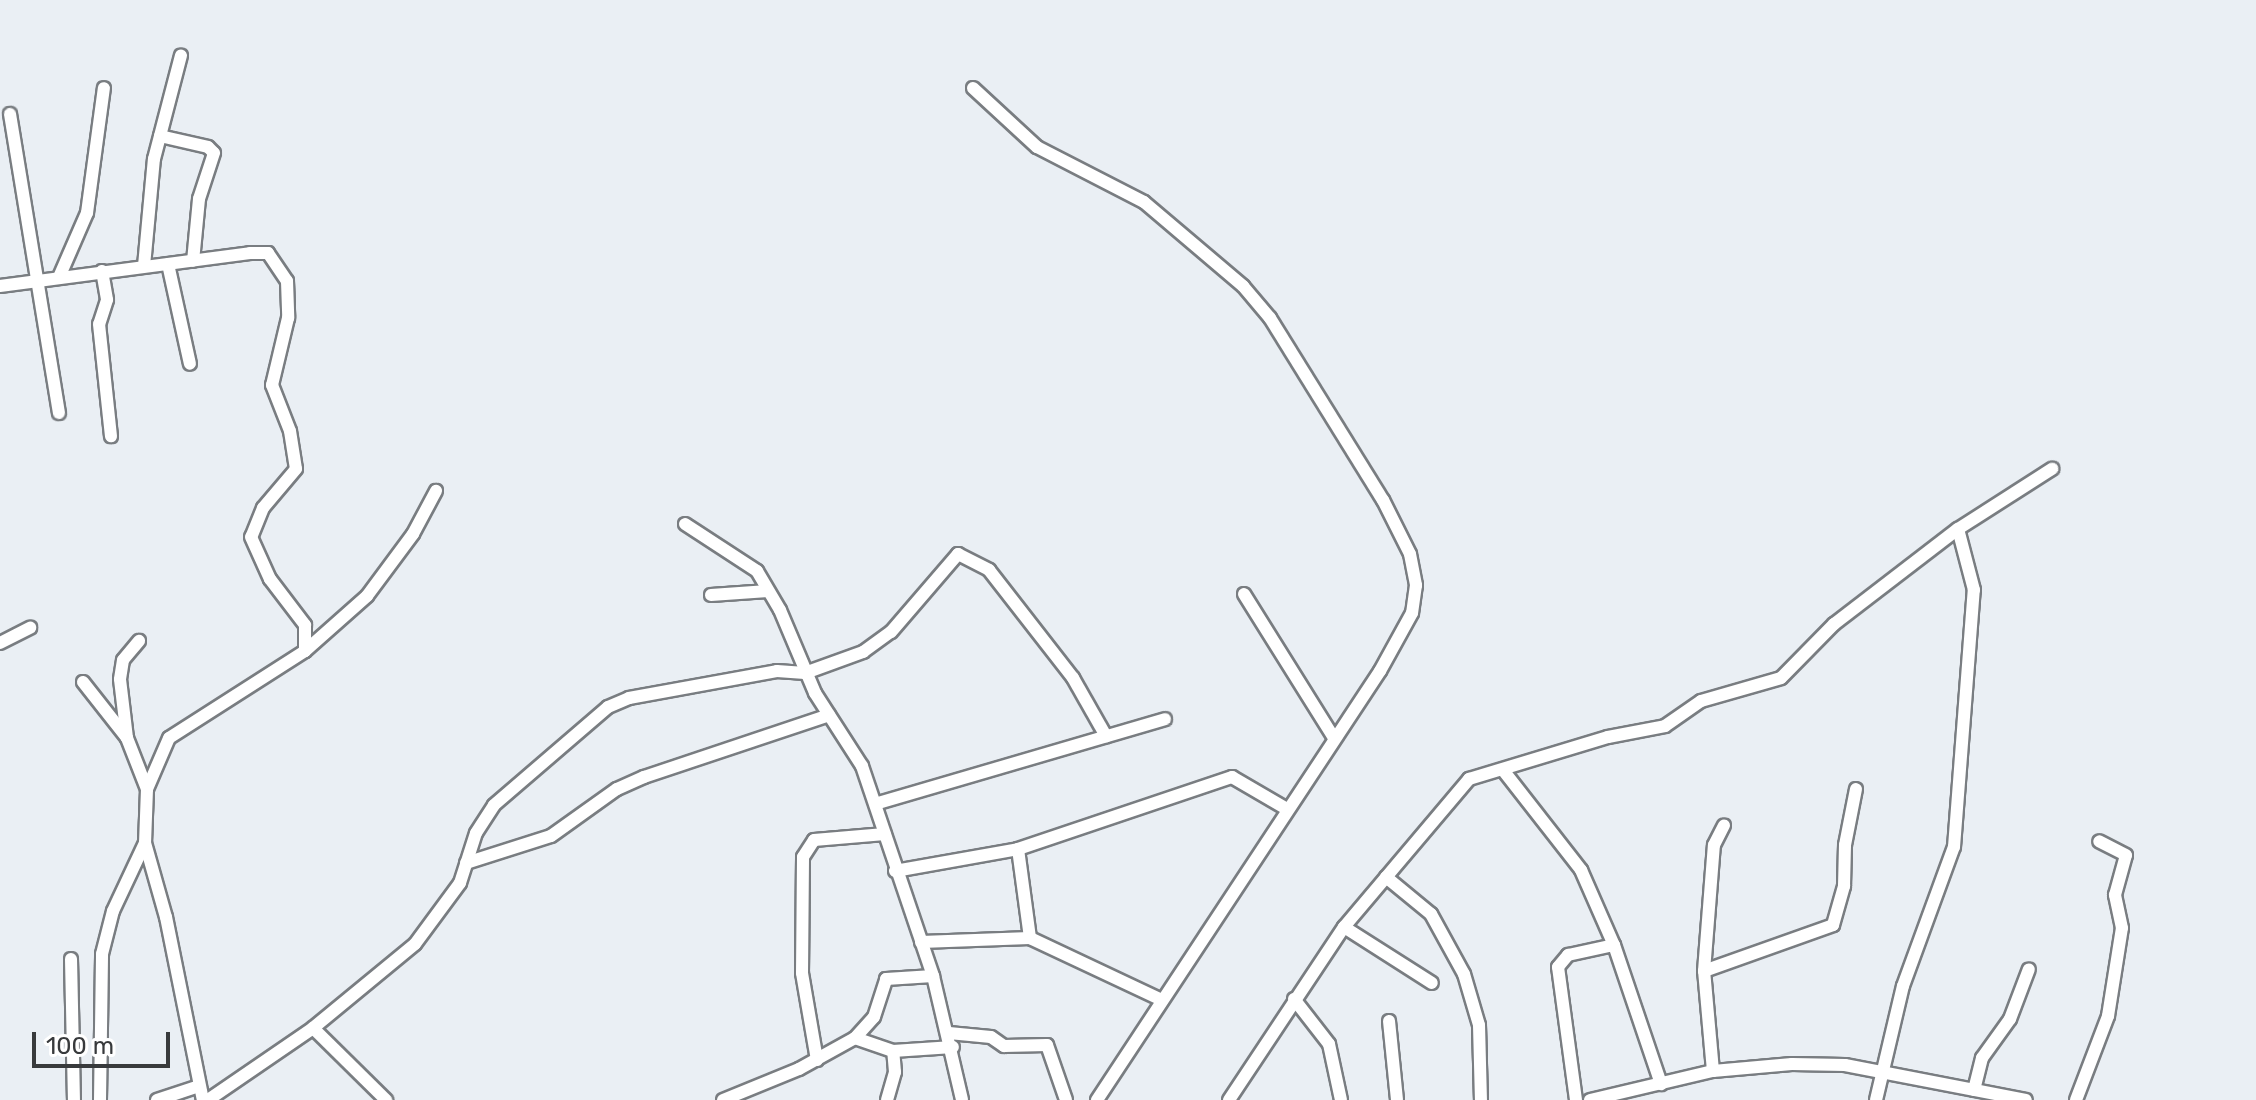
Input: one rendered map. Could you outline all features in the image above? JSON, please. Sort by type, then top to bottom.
[{"type":"street","points":[[144,266],[160,136],[181,55]]},
{"type":"street","points":[[60,275],[87,213],[104,88]]},
{"type":"street","points":[[973,88],[1037,147],[1144,202],[1243,286],[1270,318],[1383,500],[1410,554],[1416,585],[1412,613],[1097,1100]]},
{"type":"street","points":[[10,114],[34,278],[59,413]]},
{"type":"street","points":[[160,136],[208,147],[214,153],[199,199],[193,261]]},
{"type":"street","points":[[0,286],[34,278],[250,253],[268,253],[277,262],[290,298],[272,385],[295,452],[292,480],[263,508],[251,537],[270,579],[305,625],[305,651]]},
{"type":"street","points":[[168,264],[190,364]]},
{"type":"street","points":[[102,271],[107,300],[99,324],[111,436]]},
{"type":"street","points":[[1229,1100],[1344,927],[1469,779],[1608,737],[1665,726],[1701,701],[1781,678],[1834,624],[1958,529],[2052,469]]},
{"type":"street","points":[[436,491],[413,534],[367,596],[305,651],[169,738],[147,789],[145,843],[166,917],[199,1086],[206,1100],[313,1028],[415,944],[441,915],[466,863],[476,833],[494,805],[608,707],[629,698],[777,671],[805,673],[863,652],[891,632],[958,554],[966,554],[989,570],[1073,678],[1106,736]]},
{"type":"street","points":[[685,524],[749,563],[768,591],[805,673],[862,766],[878,803],[895,871],[933,976],[953,1047],[962,1100]]},
{"type":"street","points":[[1876,1100],[1918,937],[1938,897],[1954,847],[1974,590],[1958,529]]},
{"type":"street","points":[[711,595],[768,591]]},
{"type":"street","points":[[1244,594],[1334,738]]},
{"type":"street","points":[[0,643],[30,628]]},
{"type":"street","points":[[139,641],[123,660],[120,679],[127,738],[147,789]]},
{"type":"street","points":[[83,682],[127,738]]},
{"type":"street","points":[[466,863],[551,836],[617,789],[644,777],[829,715]]},
{"type":"street","points":[[878,803],[1165,719]]},
{"type":"street","points":[[1503,770],[1581,870],[1614,945],[1661,1084]]},
{"type":"street","points":[[895,871],[976,860],[1018,849],[1232,777],[1287,809]]},
{"type":"street","points":[[1704,971],[1833,925],[1844,886],[1845,845],[1856,789]]},
{"type":"street","points":[[1713,1071],[1704,971],[1714,845],[1724,825]]},
{"type":"street","points":[[817,1060],[802,973],[803,857],[814,840],[885,834]]},
{"type":"street","points":[[2076,1100],[2108,1016],[2122,928],[2115,895],[2126,855],[2099,841]]},
{"type":"street","points":[[100,1100],[102,954],[113,911],[145,843]]},
{"type":"street","points":[[1018,849],[1030,938]]},
{"type":"street","points":[[1386,877],[1431,914],[1464,974],[1479,1025],[1481,1100]]},
{"type":"street","points":[[1344,927],[1432,983]]},
{"type":"street","points":[[921,942],[1030,938],[1162,1000]]},
{"type":"street","points":[[1576,1100],[1558,967],[1568,955],[1614,945]]},
{"type":"street","points":[[71,959],[74,1100]]},
{"type":"street","points":[[1974,1090],[1982,1058],[2010,1019],[2029,969]]},
{"type":"street","points":[[723,1100],[817,1060],[855,1038],[874,1017],[886,979],[933,976]]},
{"type":"street","points":[[1294,999],[1329,1044],[1341,1100]]},
{"type":"street","points":[[1389,1021],[1397,1100]]},
{"type":"street","points":[[313,1028],[386,1100]]},
{"type":"street","points":[[949,1033],[991,1037],[1004,1046],[1047,1045],[1066,1100]]},
{"type":"street","points":[[855,1038],[893,1051],[953,1047]]},
{"type":"street","points":[[887,1100],[895,1072],[893,1051]]},
{"type":"street","points":[[1590,1100],[1627,1096],[1713,1071],[1792,1064],[1882,1071],[2026,1100]]},
{"type":"street","points":[[157,1100],[199,1086]]},
{"type":"street","points":[[1106,1086],[1115,1100]]}]
